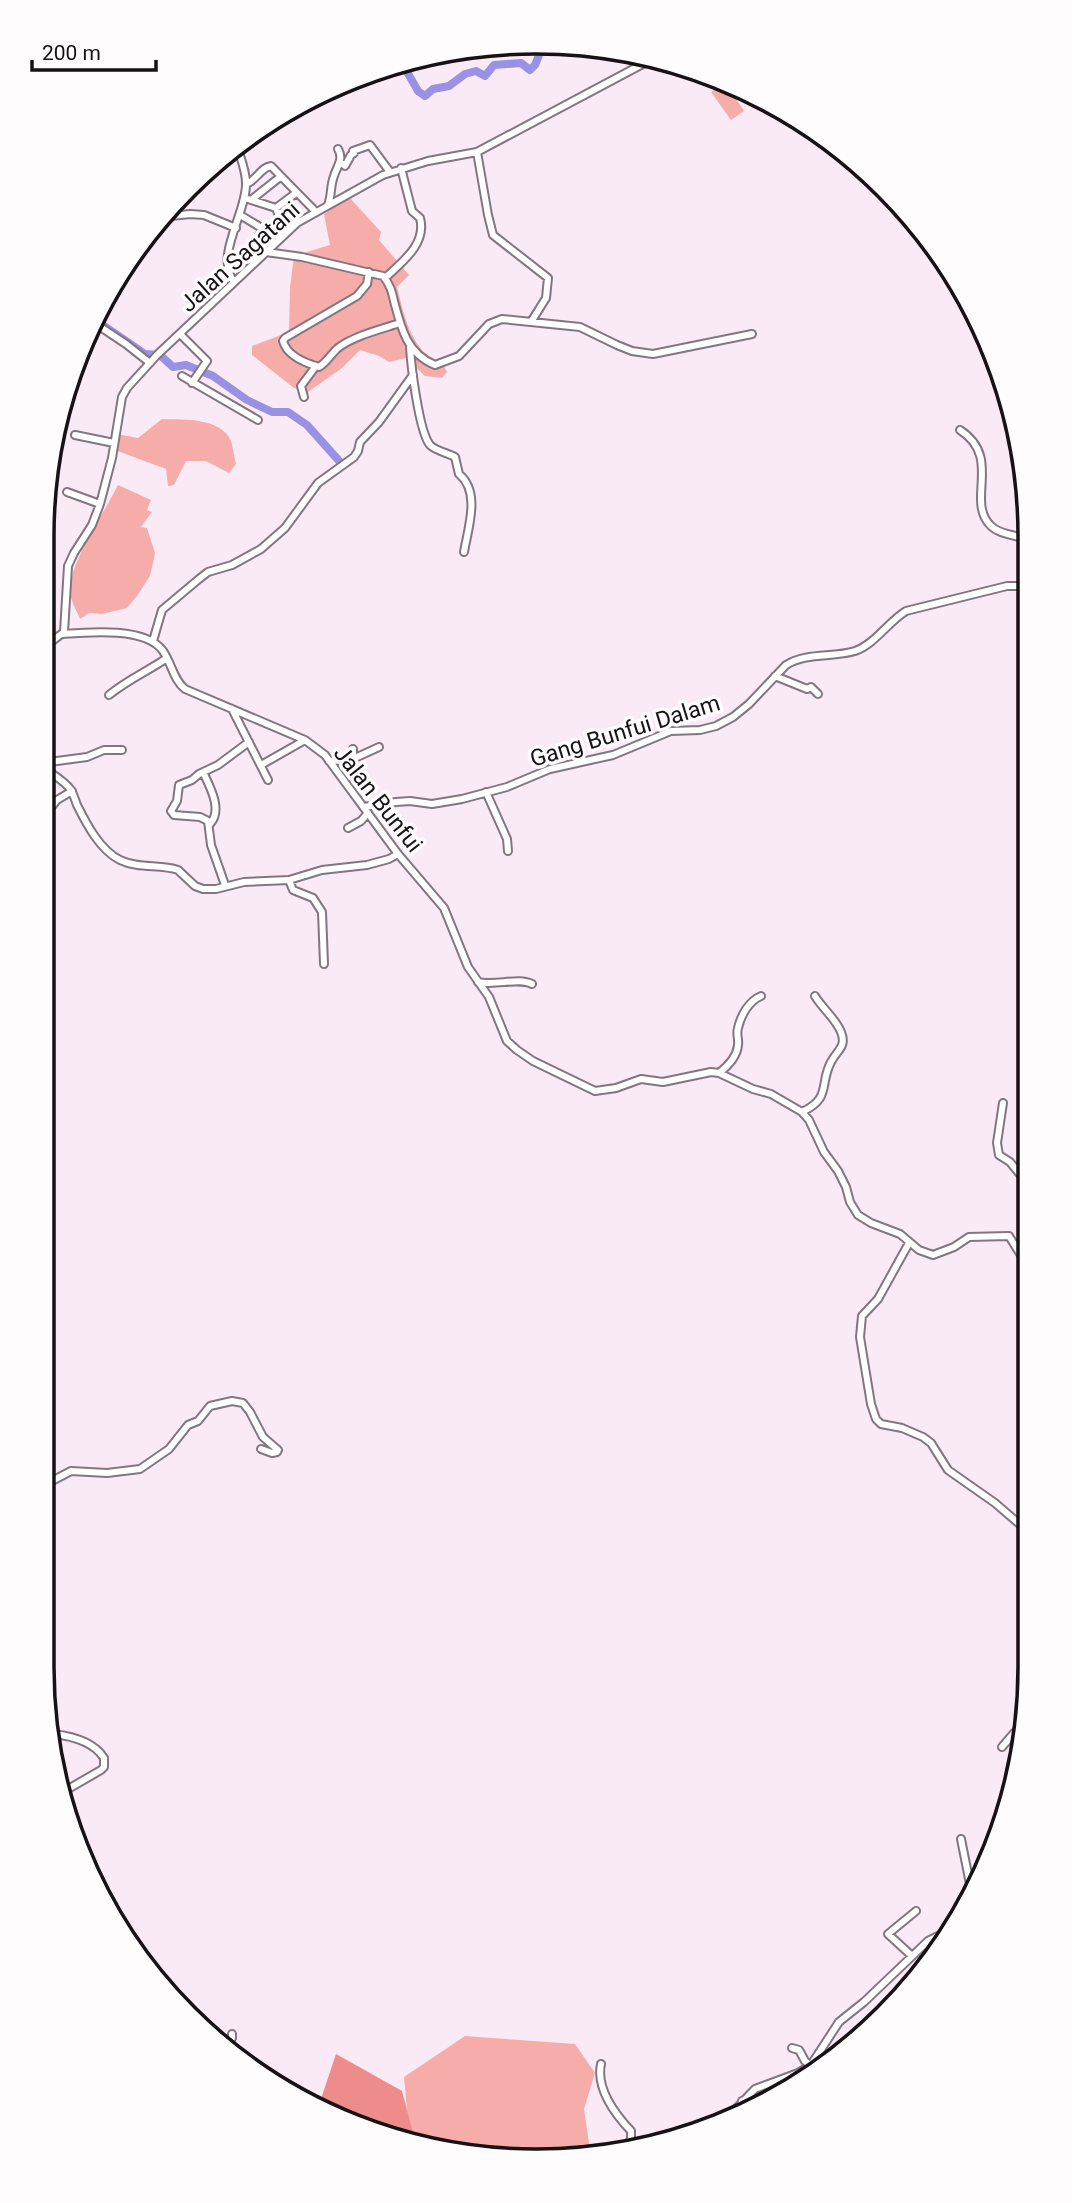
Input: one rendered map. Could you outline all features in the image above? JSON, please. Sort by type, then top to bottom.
[{"type":"street","name":"Jalan Sagatani","points":[[63,634],[66,624],[68,566],[92,525],[100,504],[122,397],[158,355],[288,230],[317,212],[390,172],[477,152],[639,66]]},
{"type":"street","points":[[340,162],[345,166],[354,154],[353,151],[370,145],[390,172]]},
{"type":"street","points":[[327,206],[332,194],[333,177],[340,162],[341,153],[338,149]]},
{"type":"street","points":[[477,152],[493,235],[548,279],[546,298],[531,322]]},
{"type":"street","points":[[240,157],[248,199]]},
{"type":"street","points":[[246,184],[255,180],[267,166],[273,167],[317,212]]},
{"type":"street","points":[[385,278],[417,245],[422,231],[420,218],[412,211],[401,169]]},
{"type":"street","points":[[233,282],[229,276],[228,255],[240,215],[248,199],[280,177]]},
{"type":"street","points":[[276,208],[296,193]]},
{"type":"street","points":[[248,199],[276,208]]},
{"type":"street","points":[[276,208],[288,230]]},
{"type":"street","points":[[176,215],[204,215],[236,228]]},
{"type":"street","points":[[240,215],[263,228],[274,244]]},
{"type":"street","points":[[254,262],[252,251],[263,228]]},
{"type":"street","points":[[266,252],[369,272],[385,278],[390,285],[400,323],[410,346],[413,375],[427,439],[434,448],[455,457],[459,474],[471,490],[464,552]]},
{"type":"street","points":[[369,272],[367,284],[357,296],[283,339],[283,345],[304,362],[322,365],[344,344],[400,323]]},
{"type":"street","points":[[410,346],[420,357],[436,365],[459,356],[480,332],[504,318],[580,327],[632,351],[653,354],[752,334]]},
{"type":"street","points":[[102,327],[150,363]]},
{"type":"street","points":[[180,334],[207,361],[192,383]]},
{"type":"street","points":[[304,397],[301,386],[316,366]]},
{"type":"street","points":[[54,640],[63,634],[84,632],[141,636],[153,641],[162,611],[198,579],[261,549],[285,528],[318,483],[354,457],[360,442],[379,422],[413,375]]},
{"type":"street","points":[[182,376],[258,420]]},
{"type":"street","points":[[960,430],[970,437],[982,460],[981,506],[988,523],[994,529],[1018,536]]},
{"type":"street","points":[[75,435],[114,443]]},
{"type":"street","points":[[66,492],[100,504]]},
{"type":"street","name":"Gang Bunfui Dalam","points":[[366,810],[403,802],[437,803],[507,787],[550,769],[613,755],[670,732],[716,726],[749,704],[793,660],[857,650],[906,611],[1018,585]]},
{"type":"street","name":"Jalan Bunfui","points":[[153,641],[167,657],[178,682],[185,690],[305,740],[329,761],[398,854],[444,908],[462,954],[496,1011],[505,1038],[517,1050],[543,1066],[596,1091],[616,1088],[641,1079],[663,1082],[698,1074],[719,1073]]},
{"type":"street","points":[[109,695],[167,657]]},
{"type":"street","points":[[775,676],[807,689],[811,687],[818,694]]},
{"type":"street","points":[[232,709],[268,780]]},
{"type":"street","points":[[261,765],[305,740]]},
{"type":"street","points":[[225,885],[211,845],[210,824],[200,817],[174,815],[171,812],[177,801],[178,785],[218,765],[249,742]]},
{"type":"street","points":[[329,761],[350,761],[379,747]]},
{"type":"street","points":[[353,749],[355,758]]},
{"type":"street","points":[[54,763],[104,751],[122,750]]},
{"type":"street","points":[[203,772],[215,798],[215,818],[210,824]]},
{"type":"street","points":[[54,775],[72,791],[76,804],[96,838],[117,859],[151,868],[178,870],[189,882],[203,889],[216,889],[244,882],[289,880],[322,870],[389,859],[398,854]]},
{"type":"street","points":[[54,804],[72,791]]},
{"type":"street","points":[[486,792],[508,839],[508,852]]},
{"type":"street","points":[[348,828],[361,821],[366,810]]},
{"type":"street","points":[[289,880],[293,890],[313,898],[322,912],[324,964]]},
{"type":"street","points":[[478,982],[495,984],[526,981],[532,984]]},
{"type":"street","points":[[761,996],[749,1005],[738,1027],[738,1046],[734,1057],[719,1073],[753,1089],[771,1094],[809,1119],[824,1152],[838,1171],[858,1215],[900,1234],[919,1251],[931,1254],[954,1247],[969,1237],[1005,1236],[1011,1238],[1018,1251]]},
{"type":"street","points":[[802,1112],[813,1107],[823,1094],[830,1064],[842,1049],[843,1043],[841,1030],[822,1009],[815,996]]},
{"type":"street","points":[[1003,1103],[999,1155],[1018,1172]]},
{"type":"street","points":[[909,1243],[878,1299],[862,1316],[860,1337],[876,1419],[881,1424],[902,1428],[923,1437],[931,1443],[948,1470],[1018,1523]]},
{"type":"street","points":[[54,1480],[71,1471],[107,1473],[140,1469],[169,1449],[188,1425],[198,1421],[210,1406],[221,1402],[243,1403],[263,1437],[278,1450],[272,1453],[261,1449]]},
{"type":"street","points":[[1002,1747],[1013,1734]]},
{"type":"street","points":[[59,1735],[86,1743],[98,1750],[104,1758],[104,1767],[101,1770],[70,1788]]},
{"type":"street","points":[[961,1839],[969,1878]]},
{"type":"street","points":[[912,1956],[888,1934],[916,1911]]},
{"type":"street","points":[[818,2058],[839,2022],[935,1937]]},
{"type":"street","points":[[230,2039],[232,2034]]},
{"type":"street","points":[[792,2048],[799,2050],[809,2065]]},
{"type":"street","points":[[601,2064],[600,2083],[619,2118],[631,2131],[629,2139]]},
{"type":"street","points":[[742,2101],[755,2089],[791,2075]]},
{"type":"shaded area","points":[[715,89],[735,98],[744,111],[731,120],[711,92]]},
{"type":"shaded area","points":[[349,197],[381,232],[379,240],[409,275],[397,287],[404,314],[420,347],[447,372],[442,378],[425,376],[406,358],[389,362],[360,350],[342,368],[308,392],[294,388],[252,355],[252,346],[289,332],[294,256],[330,245],[324,214]]},
{"type":"shaded area","points":[[162,419],[201,421],[219,428],[231,441],[236,464],[229,473],[206,461],[186,461],[174,485],[168,486],[166,469],[115,450],[117,434],[138,438]]},
{"type":"shaded area","points":[[118,485],[151,500],[147,510],[152,512],[141,527],[147,528],[155,553],[150,576],[127,608],[102,614],[89,613],[80,619],[70,593],[70,582],[80,554]]},
{"type":"shaded area","points":[[465,2036],[575,2044],[595,2073],[584,2109],[589,2146],[504,2148],[473,2145],[409,2131],[404,2077]]},
{"type":"shaded area","points":[[336,2054],[402,2091],[413,2132],[381,2123],[321,2098]]},
{"type":"waterway","points":[[407,72],[418,91],[425,96],[433,89],[449,86],[465,74],[476,71],[485,76],[494,65],[521,63],[530,70],[539,54]]},
{"type":"waterway","points":[[103,325],[145,354],[160,355],[173,367],[186,365],[213,376],[247,400],[272,412],[288,412],[307,425],[341,463]]}]
